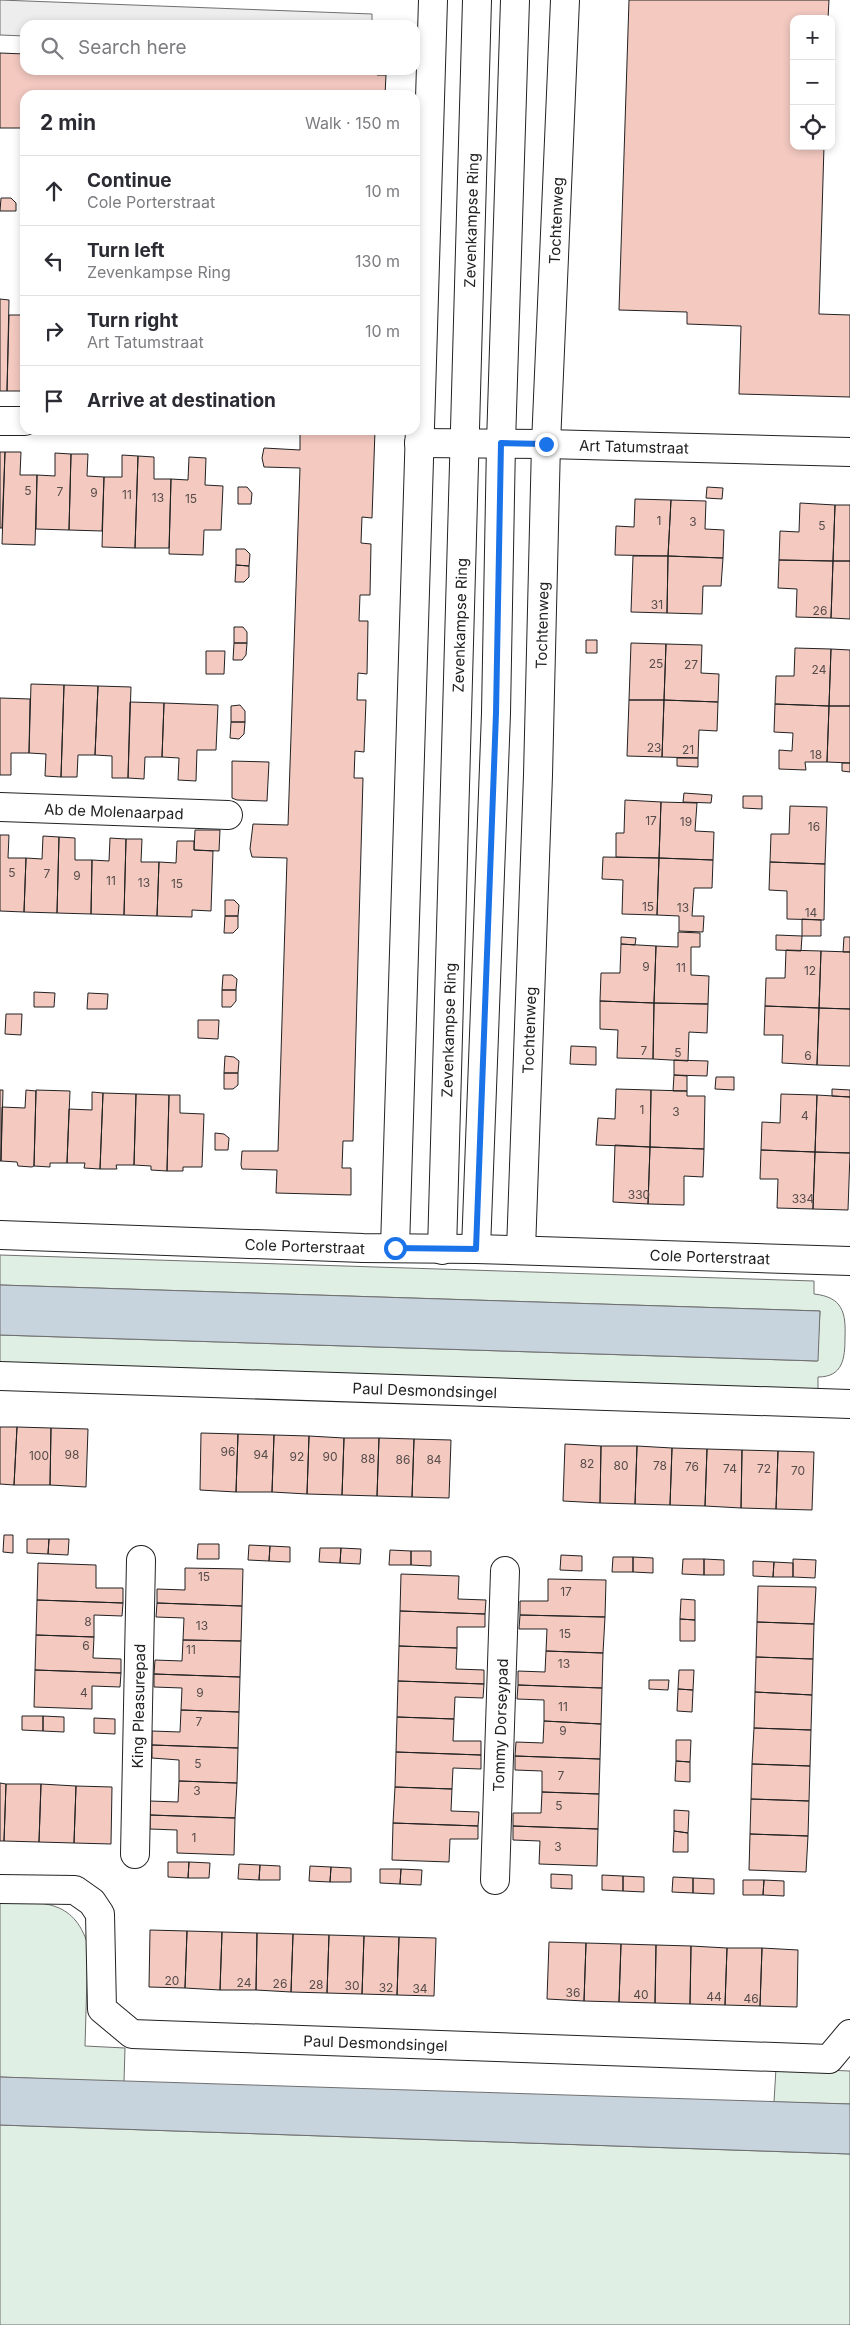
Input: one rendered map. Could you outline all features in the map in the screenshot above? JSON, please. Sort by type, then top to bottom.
[{"type":"street","points":[[420,411],[433,0]]},
{"type":"street","name":"Zevenkampse Ring","points":[[442,1250],[477,0]]},
{"type":"street","points":[[476,1249],[496,723],[501,443],[516,0]]},
{"type":"street","name":"Tochtenweg","points":[[521,1250],[538,775],[546,444],[565,0]]},
{"type":"street","points":[[0,420],[20,421]]},
{"type":"street","points":[[395,1248],[419,435]]},
{"type":"street","name":"Art Tatumstraat","points":[[419,443],[466,442],[850,452]]},
{"type":"street","name":"Ab de Molenaarpad","points":[[0,807],[228,815]]},
{"type":"street","name":"Cole Porterstraat","points":[[0,1235],[850,1261]]},
{"type":"street","name":"Paul Desmondsingel","points":[[0,1376],[850,1404]]},
{"type":"street","name":"King Pleasurepad","points":[[134,1854],[141,1560]]},
{"type":"street","name":"Tommy Dorseypad","points":[[495,1880],[505,1571]]},
{"type":"street","name":"Paul Desmondsingel","points":[[0,1889],[75,1890],[92,1902],[100,1914],[102,2009],[132,2034],[829,2059],[850,2034]]},
{"type":"green space","points":[[0,1255],[814,1281],[814,1294],[831,1299],[841,1308],[845,1321],[844,1353],[838,1370],[833,1374],[818,1377],[818,1391],[0,1366],[0,1335],[817,1361],[820,1311],[0,1285]]},
{"type":"green space","points":[[0,1901],[42,1903],[54,1906],[65,1911],[82,1930],[88,1945],[85,2046],[125,2048],[124,2082],[0,2077]]},
{"type":"green space","points":[[776,2068],[850,2071],[850,2104],[774,2102]]},
{"type":"green space","points":[[0,2125],[850,2154],[850,2325],[0,2325]]},
{"type":"shaded area","points":[[0,0],[372,14],[372,20],[20,20],[20,36],[0,35]]},
{"type":"shaded area","points":[[0,1285],[820,1311],[818,1361],[0,1335]]},
{"type":"shaded area","points":[[0,2077],[850,2104],[850,2154],[0,2125]]},
{"type":"building","points":[[629,0],[829,0],[828,15],[790,15],[790,150],[824,150],[819,314],[850,315],[850,397],[739,394],[741,326],[687,324],[687,312],[619,310]]},
{"type":"building","points":[[0,53],[20,54],[20,75],[386,75],[385,90],[20,90],[20,128],[0,128]]},
{"type":"building","points":[[1,198],[11,198],[16,203],[16,211],[0,211]]},
{"type":"building","points":[[0,299],[9,300],[7,391],[0,391]]},
{"type":"building","points":[[9,315],[20,315],[20,391],[7,391]]},
{"type":"building","points":[[300,435],[375,435],[372,518],[362,517],[361,543],[371,544],[370,595],[360,595],[359,621],[368,621],[367,674],[358,673],[357,700],[366,700],[364,752],[355,751],[354,778],[363,778],[353,1141],[343,1141],[342,1168],[351,1168],[351,1195],[276,1193],[277,1170],[242,1169],[241,1165],[242,1151],[278,1151],[287,858],[252,857],[250,849],[253,824],[288,825],[300,468],[264,467],[262,458],[264,448],[300,450]]},
{"type":"building","points":[[0,452],[5,452],[2,528],[0,528]]},
{"type":"building","points":[[5,452],[21,452],[20,475],[37,475],[35,545],[2,544]]},
{"type":"building","points":[[55,453],[71,454],[69,530],[36,529],[37,475],[55,476]]},
{"type":"building","points":[[71,454],[88,454],[87,476],[104,477],[102,531],[69,530]]},
{"type":"building","points":[[122,455],[138,456],[135,548],[102,547],[104,477],[122,477]]},
{"type":"building","points":[[138,456],[154,457],[154,479],[171,479],[169,548],[135,548]]},
{"type":"building","points":[[189,457],[206,458],[205,485],[223,486],[221,530],[204,530],[203,555],[169,554],[171,479],[188,480]]},
{"type":"building","points":[[238,487],[247,487],[252,493],[251,504],[238,504]]},
{"type":"building","points":[[707,487],[723,488],[722,499],[706,498]]},
{"type":"building","points":[[635,499],[671,500],[668,556],[615,555],[616,526],[634,527]]},
{"type":"building","points":[[671,500],[706,501],[705,529],[724,530],[723,558],[668,556]]},
{"type":"building","points":[[800,503],[835,505],[833,561],[779,560],[780,531],[799,532]]},
{"type":"building","points":[[835,505],[850,505],[850,561],[833,561]]},
{"type":"building","points":[[236,549],[245,549],[250,554],[249,566],[236,565]]},
{"type":"building","points":[[633,556],[668,556],[667,613],[631,612]]},
{"type":"building","points":[[668,556],[723,558],[721,586],[703,586],[702,614],[667,613]]},
{"type":"building","points":[[779,560],[833,561],[831,618],[796,617],[797,589],[778,588]]},
{"type":"building","points":[[833,561],[850,561],[850,619],[831,618]]},
{"type":"building","points":[[236,565],[249,566],[249,577],[244,582],[235,582]]},
{"type":"building","points":[[234,627],[243,627],[247,632],[247,643],[234,643]]},
{"type":"building","points":[[586,640],[597,640],[597,653],[586,653]]},
{"type":"building","points":[[234,643],[247,643],[246,655],[242,660],[233,660]]},
{"type":"building","points":[[631,643],[666,644],[664,700],[629,700]]},
{"type":"building","points":[[666,644],[702,645],[701,673],[719,674],[718,702],[664,700]]},
{"type":"building","points":[[795,648],[831,649],[829,706],[775,704],[776,676],[794,676]]},
{"type":"building","points":[[831,649],[850,650],[850,706],[829,706]]},
{"type":"building","points":[[206,651],[225,651],[224,674],[206,674]]},
{"type":"building","points":[[31,684],[64,685],[61,777],[45,776],[46,754],[29,753]]},
{"type":"building","points":[[64,685],[98,686],[95,755],[78,755],[77,777],[61,777]]},
{"type":"building","points":[[98,686],[131,687],[128,778],[112,778],[112,756],[95,755]]},
{"type":"building","points":[[0,698],[30,699],[29,753],[11,753],[11,775],[0,775]]},
{"type":"building","points":[[629,700],[664,700],[662,757],[627,756]]},
{"type":"building","points":[[664,700],[718,702],[717,731],[699,730],[698,758],[662,757]]},
{"type":"building","points":[[130,702],[164,703],[162,757],[145,757],[144,779],[128,778]]},
{"type":"building","points":[[164,703],[218,705],[216,750],[197,750],[196,781],[178,780],[179,758],[162,757]]},
{"type":"building","points":[[775,704],[829,706],[827,762],[805,762],[806,770],[779,769],[779,750],[792,751],[793,733],[774,732]]},
{"type":"building","points":[[240,705],[245,711],[245,722],[231,722],[231,706]]},
{"type":"building","points":[[829,706],[850,706],[850,763],[827,762]]},
{"type":"building","points":[[231,722],[245,722],[244,734],[239,739],[230,738]]},
{"type":"building","points":[[677,758],[698,758],[698,767],[677,766]]},
{"type":"building","points":[[232,761],[269,762],[267,801],[237,800],[232,798]]},
{"type":"building","points":[[842,763],[850,763],[850,772],[842,771]]},
{"type":"building","points":[[684,793],[712,795],[711,803],[683,802]]},
{"type":"building","points":[[743,796],[762,796],[762,809],[743,808]]},
{"type":"building","points":[[625,800],[661,802],[659,858],[616,857],[616,833],[624,833]]},
{"type":"building","points":[[661,802],[697,803],[695,831],[714,832],[713,860],[659,858]]},
{"type":"building","points":[[790,806],[827,807],[825,864],[770,862],[771,834],[789,834]]},
{"type":"building","points":[[195,830],[220,830],[219,851],[194,850]]},
{"type":"building","points":[[0,835],[9,835],[8,858],[26,858],[24,912],[0,911]]},
{"type":"building","points":[[43,836],[59,837],[57,913],[24,912],[26,858],[42,859]]},
{"type":"building","points":[[59,837],[75,838],[75,860],[92,860],[91,914],[57,913]]},
{"type":"building","points":[[110,838],[126,839],[124,915],[91,914],[92,860],[109,861]]},
{"type":"building","points":[[126,839],[142,839],[141,862],[159,862],[157,916],[124,915]]},
{"type":"building","points":[[177,841],[194,841],[194,850],[213,851],[211,911],[192,910],[192,917],[157,916],[159,862],[176,863]]},
{"type":"building","points":[[603,857],[659,858],[657,915],[622,914],[623,880],[602,879]]},
{"type":"building","points":[[659,858],[713,860],[712,888],[694,888],[692,916],[704,916],[703,932],[679,931],[679,916],[657,915]]},
{"type":"building","points":[[770,862],[825,864],[824,920],[787,919],[787,891],[769,890]]},
{"type":"building","points":[[225,900],[234,900],[239,905],[238,916],[225,916]]},
{"type":"building","points":[[225,916],[238,916],[238,928],[233,933],[224,933]]},
{"type":"building","points":[[802,919],[821,920],[821,936],[802,936]]},
{"type":"building","points":[[678,932],[700,933],[700,947],[691,947],[691,975],[709,976],[708,1004],[654,1003],[656,946],[678,947]]},
{"type":"building","points":[[776,935],[802,936],[801,951],[776,950]]},
{"type":"building","points":[[621,937],[636,938],[635,945],[621,944]]},
{"type":"building","points":[[844,937],[850,937],[850,952],[843,952]]},
{"type":"building","points":[[621,944],[656,946],[654,1003],[600,1001],[601,973],[620,973]]},
{"type":"building","points":[[786,950],[821,951],[819,1008],[765,1006],[766,978],[785,978]]},
{"type":"building","points":[[821,951],[850,952],[850,1009],[819,1008]]},
{"type":"building","points":[[223,975],[232,975],[237,979],[236,990],[222,990]]},
{"type":"building","points":[[222,990],[236,990],[236,1001],[231,1007],[222,1007]]},
{"type":"building","points":[[34,992],[55,993],[54,1007],[34,1007]]},
{"type":"building","points":[[88,993],[108,994],[107,1009],[87,1009]]},
{"type":"building","points":[[600,1001],[654,1003],[653,1059],[617,1058],[618,1030],[600,1029]]},
{"type":"building","points":[[654,1003],[708,1004],[707,1033],[689,1032],[688,1061],[653,1059]]},
{"type":"building","points":[[765,1006],[819,1008],[817,1065],[782,1063],[783,1035],[764,1035]]},
{"type":"building","points":[[819,1008],[850,1009],[850,1066],[817,1065]]},
{"type":"building","points":[[6,1014],[22,1014],[21,1035],[5,1034]]},
{"type":"building","points":[[198,1020],[219,1020],[218,1039],[198,1038]]},
{"type":"building","points":[[571,1046],[596,1047],[596,1065],[570,1064]]},
{"type":"building","points":[[225,1056],[234,1057],[239,1061],[238,1073],[224,1073]]},
{"type":"building","points":[[674,1060],[708,1061],[707,1076],[674,1075]]},
{"type":"building","points":[[224,1073],[238,1073],[238,1085],[233,1089],[224,1089]]},
{"type":"building","points":[[674,1075],[687,1076],[687,1091],[673,1091]]},
{"type":"building","points":[[716,1077],[734,1077],[734,1090],[715,1089]]},
{"type":"building","points":[[616,1089],[651,1090],[650,1147],[596,1145],[598,1118],[615,1119]]},
{"type":"building","points":[[832,1089],[850,1090],[850,1097],[832,1096]]},
{"type":"building","points":[[0,1090],[3,1090],[1,1161],[0,1161]]},
{"type":"building","points":[[26,1090],[36,1091],[34,1166],[32,1167],[18,1166],[17,1162],[1,1161],[2,1107],[25,1108]]},
{"type":"building","points":[[36,1090],[70,1091],[67,1163],[50,1163],[50,1167],[34,1166]]},
{"type":"building","points":[[651,1090],[687,1091],[687,1096],[705,1096],[704,1149],[650,1147]]},
{"type":"building","points":[[92,1092],[103,1093],[100,1169],[84,1168],[85,1163],[67,1163],[69,1109],[92,1110]]},
{"type":"building","points":[[103,1093],[136,1094],[134,1165],[116,1165],[117,1169],[100,1169]]},
{"type":"building","points":[[136,1094],[169,1095],[167,1171],[151,1170],[151,1166],[134,1165]]},
{"type":"building","points":[[781,1094],[817,1095],[815,1152],[761,1150],[762,1122],[780,1123]]},
{"type":"building","points":[[169,1095],[180,1095],[180,1113],[204,1114],[202,1167],[183,1167],[183,1171],[167,1171]]},
{"type":"building","points":[[817,1095],[850,1097],[850,1153],[815,1152]]},
{"type":"building","points":[[215,1133],[224,1134],[229,1138],[228,1150],[215,1150]]},
{"type":"building","points":[[615,1145],[650,1147],[648,1204],[613,1202]]},
{"type":"building","points":[[650,1147],[704,1149],[703,1177],[684,1176],[684,1205],[648,1204]]},
{"type":"building","points":[[761,1150],[815,1152],[813,1209],[777,1208],[778,1179],[760,1179]]},
{"type":"building","points":[[815,1152],[850,1153],[848,1210],[813,1209]]},
{"type":"building","points":[[0,1427],[17,1427],[14,1485],[0,1484]]},
{"type":"building","points":[[17,1427],[51,1428],[50,1485],[14,1485]]},
{"type":"building","points":[[51,1428],[88,1429],[86,1487],[50,1485]]},
{"type":"building","points":[[201,1433],[238,1434],[236,1492],[200,1490]]},
{"type":"building","points":[[238,1434],[274,1435],[272,1492],[236,1492]]},
{"type":"building","points":[[274,1435],[309,1436],[307,1494],[272,1492]]},
{"type":"building","points":[[309,1436],[344,1438],[342,1495],[307,1494]]},
{"type":"building","points":[[344,1438],[379,1438],[377,1496],[342,1495]]},
{"type":"building","points":[[379,1438],[414,1439],[412,1497],[377,1496]]},
{"type":"building","points":[[414,1439],[451,1440],[449,1498],[412,1497]]},
{"type":"building","points":[[565,1444],[601,1446],[600,1503],[563,1501]]},
{"type":"building","points":[[601,1446],[637,1446],[635,1504],[600,1503]]},
{"type":"building","points":[[637,1446],[672,1448],[670,1505],[635,1504]]},
{"type":"building","points":[[672,1448],[707,1449],[705,1506],[670,1505]]},
{"type":"building","points":[[707,1449],[742,1450],[741,1508],[705,1506]]},
{"type":"building","points":[[742,1450],[778,1451],[776,1509],[741,1508]]},
{"type":"building","points":[[778,1451],[814,1452],[812,1510],[776,1509]]},
{"type":"building","points":[[4,1535],[13,1535],[13,1553],[3,1552]]},
{"type":"building","points":[[27,1539],[49,1539],[48,1554],[27,1553]]},
{"type":"building","points":[[49,1539],[69,1539],[68,1555],[48,1554]]},
{"type":"building","points":[[198,1544],[219,1544],[219,1559],[197,1559]]},
{"type":"building","points":[[249,1545],[270,1546],[269,1561],[248,1560]]},
{"type":"building","points":[[270,1546],[290,1547],[290,1562],[269,1561]]},
{"type":"building","points":[[320,1548],[341,1548],[340,1563],[319,1562]]},
{"type":"building","points":[[341,1548],[361,1549],[360,1564],[340,1563]]},
{"type":"building","points":[[390,1550],[411,1551],[411,1565],[389,1565]]},
{"type":"building","points":[[411,1551],[431,1551],[431,1566],[411,1565]]},
{"type":"building","points":[[561,1555],[582,1556],[582,1571],[560,1570]]},
{"type":"building","points":[[613,1557],[633,1557],[633,1572],[612,1572]]},
{"type":"building","points":[[633,1557],[653,1558],[653,1573],[633,1572]]},
{"type":"building","points":[[683,1559],[704,1559],[704,1575],[682,1574]]},
{"type":"building","points":[[704,1559],[724,1560],[724,1575],[704,1575]]},
{"type":"building","points":[[793,1559],[816,1560],[815,1578],[793,1577]]},
{"type":"building","points":[[753,1561],[774,1562],[773,1577],[753,1576]]},
{"type":"building","points":[[774,1562],[793,1563],[793,1577],[773,1577]]},
{"type":"building","points":[[38,1563],[96,1565],[96,1588],[123,1588],[123,1603],[37,1600]]},
{"type":"building","points":[[185,1568],[243,1569],[242,1606],[157,1603],[157,1589],[185,1590]]},
{"type":"building","points":[[401,1574],[459,1576],[458,1599],[486,1600],[485,1614],[400,1611]]},
{"type":"building","points":[[548,1579],[606,1580],[605,1617],[520,1615],[520,1601],[548,1601]]},
{"type":"building","points":[[758,1586],[816,1587],[814,1624],[757,1622]]},
{"type":"building","points":[[681,1599],[695,1600],[695,1620],[680,1619]]},
{"type":"building","points":[[37,1600],[123,1603],[122,1616],[94,1615],[94,1637],[36,1635]]},
{"type":"building","points":[[157,1603],[242,1606],[241,1641],[183,1640],[184,1618],[156,1617]]},
{"type":"building","points":[[400,1611],[485,1614],[485,1627],[457,1627],[457,1648],[399,1646]]},
{"type":"building","points":[[520,1615],[605,1617],[603,1653],[546,1651],[547,1629],[519,1629]]},
{"type":"building","points":[[680,1619],[695,1620],[695,1641],[680,1641]]},
{"type":"building","points":[[757,1622],[814,1624],[813,1659],[756,1657]]},
{"type":"building","points":[[36,1635],[94,1637],[93,1658],[121,1659],[121,1673],[35,1670]]},
{"type":"building","points":[[183,1640],[241,1641],[240,1677],[154,1674],[155,1660],[182,1661]]},
{"type":"building","points":[[399,1646],[457,1648],[456,1669],[484,1670],[484,1684],[398,1681]]},
{"type":"building","points":[[546,1651],[603,1653],[602,1688],[518,1685],[518,1671],[545,1672]]},
{"type":"building","points":[[756,1657],[813,1659],[812,1695],[755,1692]]},
{"type":"building","points":[[35,1670],[121,1673],[120,1687],[92,1686],[92,1709],[34,1707]]},
{"type":"building","points":[[679,1670],[694,1670],[693,1690],[678,1689]]},
{"type":"building","points":[[154,1674],[240,1677],[239,1712],[181,1710],[182,1688],[154,1687]]},
{"type":"building","points":[[649,1680],[669,1680],[668,1690],[649,1689]]},
{"type":"building","points":[[398,1681],[484,1684],[483,1698],[455,1697],[454,1719],[397,1717]]},
{"type":"building","points":[[518,1685],[602,1688],[601,1724],[544,1721],[544,1700],[517,1699]]},
{"type":"building","points":[[678,1689],[693,1690],[692,1712],[677,1711]]},
{"type":"building","points":[[755,1692],[812,1695],[811,1730],[754,1728]]},
{"type":"building","points":[[181,1710],[239,1712],[238,1748],[152,1745],[152,1731],[180,1732]]},
{"type":"building","points":[[22,1716],[43,1716],[43,1731],[22,1730]]},
{"type":"building","points":[[43,1716],[64,1717],[64,1732],[43,1731]]},
{"type":"building","points":[[397,1717],[454,1719],[453,1741],[481,1741],[481,1755],[396,1752]]},
{"type":"building","points":[[94,1718],[115,1719],[115,1734],[94,1733]]},
{"type":"building","points":[[544,1721],[601,1724],[600,1759],[515,1756],[516,1742],[543,1743]]},
{"type":"building","points":[[754,1728],[811,1730],[810,1766],[752,1764]]},
{"type":"building","points":[[676,1740],[691,1740],[690,1762],[676,1761]]},
{"type":"building","points":[[152,1745],[238,1748],[237,1783],[179,1781],[179,1760],[152,1758]]},
{"type":"building","points":[[396,1752],[481,1755],[481,1769],[453,1768],[452,1789],[395,1787]]},
{"type":"building","points":[[515,1756],[600,1759],[599,1794],[542,1792],[542,1771],[515,1770]]},
{"type":"building","points":[[676,1761],[690,1762],[690,1782],[675,1781]]},
{"type":"building","points":[[752,1764],[810,1766],[809,1801],[751,1799]]},
{"type":"building","points":[[179,1781],[237,1783],[235,1818],[150,1815],[150,1801],[178,1802]]},
{"type":"building","points":[[0,1783],[6,1784],[4,1841],[0,1841]]},
{"type":"building","points":[[6,1784],[41,1784],[39,1842],[4,1841]]},
{"type":"building","points":[[41,1784],[76,1786],[74,1843],[39,1842]]},
{"type":"building","points":[[76,1786],[112,1787],[111,1844],[74,1843]]},
{"type":"building","points":[[395,1787],[452,1789],[451,1811],[479,1812],[478,1826],[393,1823]]},
{"type":"building","points":[[542,1792],[599,1794],[598,1829],[513,1826],[513,1813],[541,1813]]},
{"type":"building","points":[[751,1799],[809,1801],[808,1836],[750,1834]]},
{"type":"building","points":[[674,1810],[689,1811],[688,1833],[674,1831]]},
{"type":"building","points":[[150,1815],[235,1818],[234,1855],[177,1853],[177,1830],[150,1829]]},
{"type":"building","points":[[393,1823],[478,1826],[478,1839],[450,1839],[449,1862],[392,1860]]},
{"type":"building","points":[[513,1826],[598,1829],[597,1866],[539,1864],[540,1841],[513,1840]]},
{"type":"building","points":[[674,1831],[688,1833],[688,1852],[673,1852]]},
{"type":"building","points":[[750,1834],[808,1836],[806,1872],[749,1870]]},
{"type":"building","points":[[168,1862],[189,1862],[188,1878],[168,1877]]},
{"type":"building","points":[[189,1862],[210,1863],[209,1878],[188,1878]]},
{"type":"building","points":[[239,1864],[260,1865],[259,1880],[238,1879]]},
{"type":"building","points":[[260,1865],[280,1866],[280,1880],[259,1880]]},
{"type":"building","points":[[310,1866],[331,1867],[330,1882],[309,1881]]},
{"type":"building","points":[[331,1867],[351,1868],[351,1882],[330,1882]]},
{"type":"building","points":[[380,1869],[401,1869],[400,1884],[380,1883]]},
{"type":"building","points":[[401,1869],[422,1870],[421,1885],[400,1884]]},
{"type":"building","points":[[551,1874],[572,1875],[572,1889],[551,1888]]},
{"type":"building","points":[[602,1875],[623,1876],[623,1891],[602,1890]]},
{"type":"building","points":[[623,1876],[644,1877],[644,1892],[623,1891]]},
{"type":"building","points":[[673,1877],[693,1878],[693,1893],[672,1892]]},
{"type":"building","points":[[693,1878],[714,1879],[714,1894],[693,1893]]},
{"type":"building","points":[[743,1880],[764,1880],[763,1895],[743,1895]]},
{"type":"building","points":[[764,1880],[784,1881],[784,1896],[763,1895]]},
{"type":"building","points":[[150,1930],[187,1931],[185,1988],[149,1987]]},
{"type":"building","points":[[187,1931],[222,1932],[220,1990],[185,1988]]},
{"type":"building","points":[[222,1932],[257,1933],[256,1990],[220,1990]]},
{"type":"building","points":[[257,1933],[293,1934],[291,1992],[256,1990]]},
{"type":"building","points":[[293,1934],[329,1935],[327,1993],[291,1992]]},
{"type":"building","points":[[329,1935],[364,1936],[362,1994],[327,1993]]},
{"type":"building","points":[[364,1936],[399,1937],[397,1995],[362,1994]]},
{"type":"building","points":[[399,1937],[436,1938],[434,1996],[397,1995]]},
{"type":"building","points":[[549,1942],[586,1943],[584,2001],[547,1999]]},
{"type":"building","points":[[586,1943],[621,1944],[619,2002],[584,2001]]},
{"type":"building","points":[[621,1944],[656,1945],[655,2003],[619,2002]]},
{"type":"building","points":[[656,1945],[691,1946],[690,2004],[655,2003]]},
{"type":"building","points":[[691,1946],[727,1948],[725,2005],[690,2004]]},
{"type":"building","points":[[727,1948],[762,1948],[760,2006],[725,2005]]},
{"type":"building","points":[[762,1948],[798,1950],[797,2007],[760,2006]]},
{"type":"route","points":[[395,1248],[476,1249],[496,713],[501,443],[546,444]]}]
